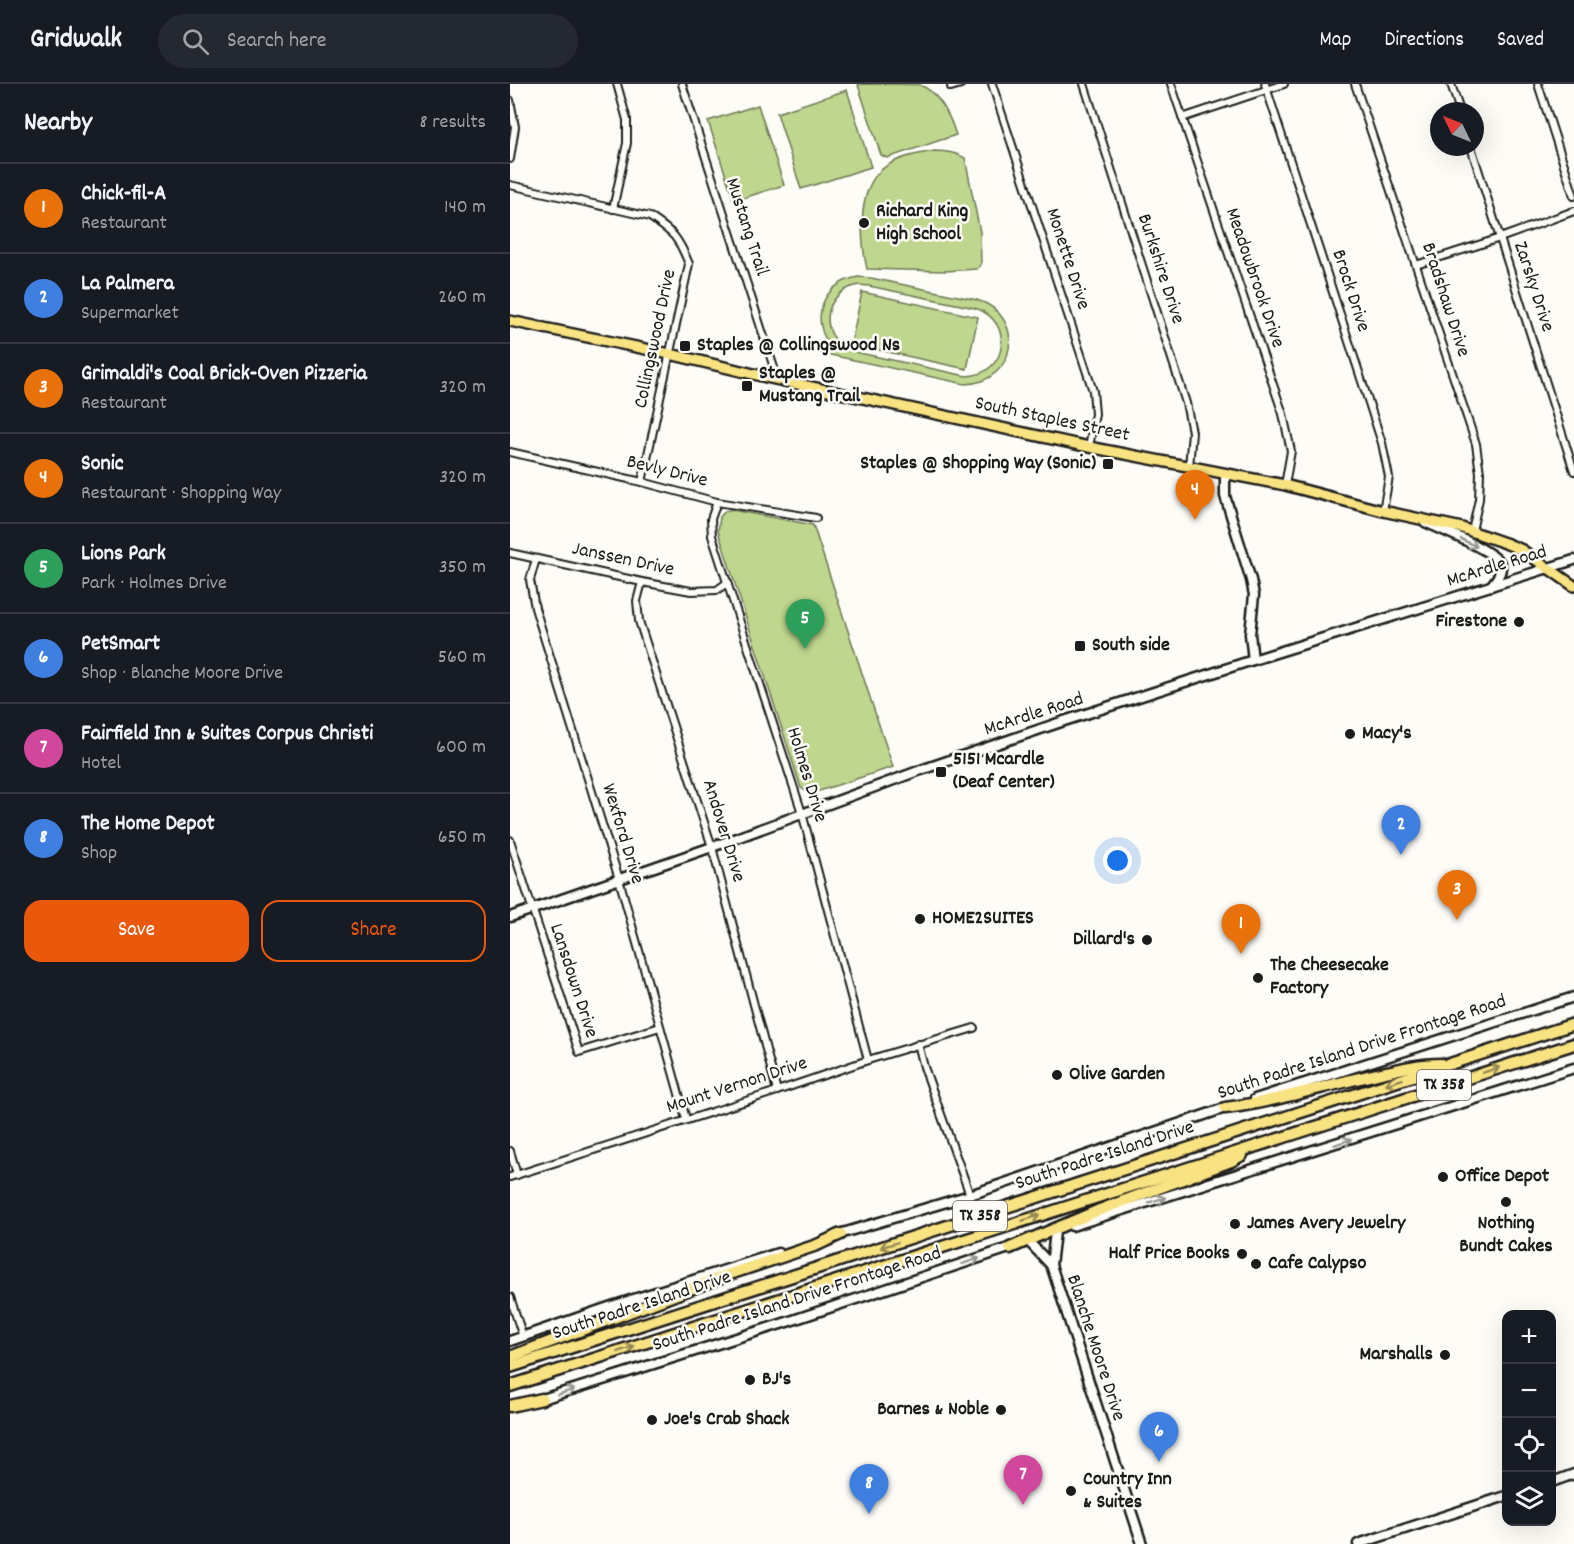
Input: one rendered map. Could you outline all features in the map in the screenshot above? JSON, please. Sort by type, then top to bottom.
[{"type":"highway","name":"South Padre Island Drive","points":[[510,1367],[1574,1024]]},
{"type":"highway","name":"South Padre Island Drive","points":[[510,1386],[1574,1044]]},
{"type":"highway","points":[[1225,1108],[1255,1105],[1329,1085],[1424,1064],[1450,1064]]},
{"type":"highway","points":[[1010,1248],[1097,1211],[1231,1161],[1268,1141]]},
{"type":"highway","points":[[510,1357],[730,1274],[817,1245],[841,1234]]},
{"type":"highway","points":[[510,1407],[542,1399]]},
{"type":"main road","name":"South Staples Street","points":[[510,321],[1089,447],[1285,485],[1383,511],[1472,531],[1522,550],[1574,586]]},
{"type":"main road","points":[[1226,474],[1225,496],[1254,595],[1251,634],[1253,660]]},
{"type":"main road","points":[[1416,518],[1498,559],[1501,569],[1491,587]]},
{"type":"main road","name":"McArdle Road","points":[[510,917],[1036,731],[1253,660],[1574,560]]},
{"type":"main road","name":"South Padre Island Drive Frontage Road","points":[[510,1341],[766,1256],[970,1195],[1225,1108],[1574,997]]},
{"type":"main road","name":"South Padre Island Drive Frontage Road","points":[[542,1399],[786,1322],[1055,1232],[1574,1068]]},
{"type":"main road","name":"Blanche Moore Drive","points":[[1055,1232],[1051,1265],[1142,1544]]},
{"type":"main road","name":"Blanche Moore Drive","points":[[1029,1242],[1051,1265]]},
{"type":"main road","points":[[1556,1480],[1574,1474]]},
{"type":"main road","points":[[1358,1544],[1502,1497]]},
{"type":"street","points":[[613,209],[627,143],[627,120],[617,84]]},
{"type":"street","name":"Mustang Trail","points":[[682,84],[778,380]]},
{"type":"street","points":[[951,87],[961,84]]},
{"type":"street","name":"Monette Drive","points":[[992,84],[1093,391],[1095,414],[1089,447]]},
{"type":"street","name":"Burkshire Drive","points":[[1083,84],[1186,403],[1192,432],[1189,467]]},
{"type":"street","name":"Meadowbrook Drive","points":[[1171,84],[1283,414],[1291,452],[1285,485]]},
{"type":"street","points":[[1182,118],[1266,87],[1284,84]]},
{"type":"street","name":"Bradshaw Drive","points":[[1355,84],[1476,444],[1480,473],[1479,499],[1472,531]]},
{"type":"street","points":[[1451,84],[1457,102]]},
{"type":"street","points":[[1538,84],[1574,196]]},
{"type":"street","name":"Brock Drive","points":[[1266,87],[1382,443],[1389,477],[1383,511]]},
{"type":"street","points":[[510,100],[515,127],[510,159]]},
{"type":"street","name":"Zarsky Drive","points":[[1474,156],[1574,471]]},
{"type":"street","name":"Collingswood Drive","points":[[510,185],[650,217],[667,228],[680,242],[689,264],[642,482]]},
{"type":"street","points":[[1416,265],[1574,211]]},
{"type":"street","name":"Bevly Drive","points":[[510,452],[642,482],[717,502],[816,518]]},
{"type":"street","name":"Holmes Drive","points":[[717,502],[711,519],[712,536],[802,813],[867,1060]]},
{"type":"street","name":"Janssen Drive","points":[[510,553],[691,591],[717,590],[728,582]]},
{"type":"street","name":"Wexford Drive","points":[[536,559],[530,580],[535,608],[619,879],[686,1119]]},
{"type":"street","name":"Andover Drive","points":[[642,582],[637,601],[639,621],[712,847],[777,1091]]},
{"type":"street","name":"Lansdown Drive","points":[[510,840],[579,1052],[660,1027]]},
{"type":"street","name":"Mount Vernon Drive","points":[[510,1177],[867,1060],[974,1028]]},
{"type":"street","points":[[918,1044],[924,1067],[970,1195]]},
{"type":"street","points":[[510,1151],[517,1175]]},
{"type":"street","points":[[510,1297],[523,1337]]},
{"type":"green space","points":[[858,85],[920,85],[939,99],[951,120],[956,135],[887,158],[881,155]]},
{"type":"green space","points":[[847,90],[871,167],[801,189],[777,113]]},
{"type":"green space","points":[[758,105],[784,185],[734,201],[708,121]]},
{"type":"green space","points":[[935,151],[950,152],[965,158],[980,232],[981,264],[977,269],[945,271],[867,269],[862,220],[871,183],[878,173],[897,160]]},
{"type":"green space","points":[[858,277],[871,278],[977,300],[993,308],[1004,319],[1009,333],[1009,347],[1005,361],[996,373],[982,381],[965,384],[821,353],[823,346],[830,346],[821,324],[820,313],[823,303],[836,286]],"holes":[[[859,285],[975,308],[988,315],[996,324],[1001,335],[998,357],[991,367],[980,373],[966,376],[855,352],[843,346],[834,338],[829,328],[828,317],[831,306],[846,289]]]},
{"type":"green space","points":[[862,292],[978,317],[967,369],[851,344]]},
{"type":"green space","points":[[732,510],[813,525],[893,767],[810,794],[801,788],[718,531],[720,517],[725,511]]},
{"type":"place","name":"Richard King High School","points":[[864,223]]},
{"type":"place","name":"Staples @ Collingswood Ns","points":[[685,346]]},
{"type":"place","name":"Staples @ Mustang Trail","points":[[747,386]]},
{"type":"place","name":"Staples @ Shopping Way (Sonic)","points":[[1108,464]]},
{"type":"place","name":"Sonic","points":[[1195,520]]},
{"type":"place","name":"Firestone","points":[[1519,622]]},
{"type":"place","name":"South side","points":[[1080,646]]},
{"type":"place","name":"Lions Park","points":[[805,649]]},
{"type":"place","name":"Macy's","points":[[1350,734]]},
{"type":"place","name":"5151 Mcardle (Deaf Center)","points":[[941,772]]},
{"type":"place","name":"La Palmera","points":[[1401,855]]},
{"type":"place","name":"HOME2SUITES","points":[[920,919]]},
{"type":"place","name":"Grimaldi's Coal Brick-Oven Pizzeria","points":[[1457,920]]},
{"type":"place","name":"Dillard's","points":[[1147,940]]},
{"type":"place","name":"Chick-fil-A","points":[[1241,954]]},
{"type":"place","name":"The Cheesecake Factory","points":[[1258,978]]},
{"type":"place","name":"Olive Garden","points":[[1057,1075]]},
{"type":"place","name":"Office Depot","points":[[1443,1177]]},
{"type":"place","name":"Nothing Bundt Cakes","points":[[1506,1202]]},
{"type":"place","name":"James Avery Jewelry","points":[[1235,1224]]},
{"type":"place","name":"Half Price Books","points":[[1242,1254]]},
{"type":"place","name":"Cafe Calypso","points":[[1256,1264]]},
{"type":"place","name":"Marshalls","points":[[1445,1355]]},
{"type":"place","name":"BJ's","points":[[750,1380]]},
{"type":"place","name":"Barnes & Noble","points":[[1001,1410]]},
{"type":"place","name":"Joe's Crab Shack","points":[[652,1420]]},
{"type":"place","name":"PetSmart","points":[[1159,1462]]},
{"type":"place","name":"Country Inn & Suites","points":[[1071,1491]]},
{"type":"place","name":"Fairfield Inn & Suites Corpus Christi","points":[[1023,1505]]},
{"type":"place","name":"The Home Depot","points":[[869,1514]]}]
